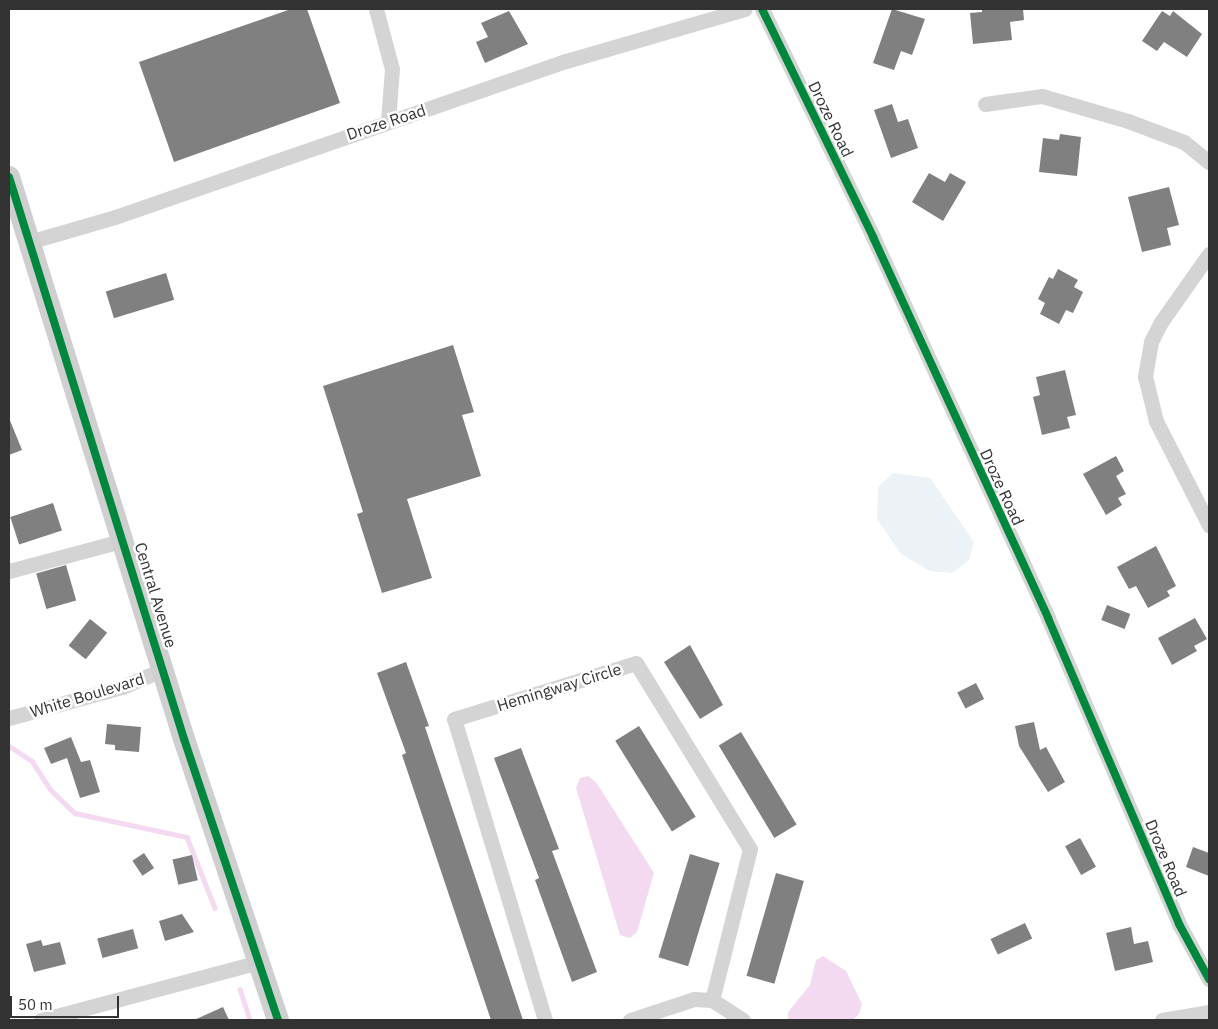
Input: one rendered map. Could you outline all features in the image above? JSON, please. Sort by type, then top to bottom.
[{"type":"street","points":[[376,9],[392,69],[388,121]]},
{"type":"street","name":"Droze Road","points":[[29,242],[114,217],[388,121],[566,62],[745,9]]},
{"type":"street","name":"Droze Road","points":[[762,9],[881,255],[1048,618],[1179,924],[1209,979]]},
{"type":"street","points":[[985,104],[1042,96],[1128,120],[1184,142],[1209,162]]},
{"type":"street","name":"Central Avenue","points":[[9,177],[64,363],[125,540],[164,669],[278,1020]]},
{"type":"street","points":[[1209,254],[1161,322],[1151,342],[1144,376],[1156,420],[1209,525]]},
{"type":"street","points":[[9,571],[125,540]]},
{"type":"street","name":"Hemingway Circle","points":[[545,1020],[454,719],[636,663],[750,849],[712,1000]]},
{"type":"street","name":"White Boulevard","points":[[9,718],[122,687],[164,669]]},
{"type":"street","points":[[41,1020],[259,962]]},
{"type":"street","points":[[630,1020],[694,1000],[712,1000],[743,1020]]},
{"type":"street","points":[[1162,1020],[1209,1012]]},
{"type":"shaded area","points":[[893,473],[930,478],[974,542],[969,560],[952,573],[930,571],[901,554],[877,519],[878,487]]},
{"type":"shaded area","points":[[588,776],[596,782],[654,873],[637,932],[630,938],[620,935],[576,788],[580,778]]},
{"type":"shaded area","points":[[823,956],[846,971],[862,1004],[859,1014],[853,1020],[788,1020],[788,1012],[810,985],[816,960]]},
{"type":"building","points":[[291,9],[307,9],[340,103],[174,162],[139,62]]},
{"type":"building","points":[[892,9],[925,19],[912,55],[901,51],[894,70],[873,63]]},
{"type":"building","points":[[982,9],[1023,9],[1024,20],[1010,22],[1012,40],[973,44],[970,13],[982,12]]},
{"type":"building","points":[[509,11],[528,44],[485,63],[476,42],[488,37],[481,23]]},
{"type":"building","points":[[1162,11],[1170,16],[1173,11],[1202,34],[1187,57],[1164,42],[1157,51],[1142,41]]},
{"type":"building","points":[[892,104],[898,122],[908,119],[918,148],[891,158],[874,110]]},
{"type":"building","points":[[1060,134],[1081,137],[1077,176],[1039,172],[1043,138],[1059,140]]},
{"type":"building","points":[[929,173],[945,182],[950,173],[966,182],[943,221],[912,202]]},
{"type":"building","points":[[1169,187],[1179,225],[1167,228],[1171,245],[1142,252],[1128,197]]},
{"type":"building","points":[[1058,269],[1078,280],[1074,287],[1083,292],[1073,313],[1066,310],[1059,324],[1040,314],[1045,303],[1038,299],[1049,277],[1053,279]]},
{"type":"building","points":[[166,273],[174,300],[114,318],[106,291]]},
{"type":"building","points":[[453,345],[474,412],[462,415],[481,476],[407,499],[432,578],[382,593],[357,514],[363,512],[323,386]]},
{"type":"building","points":[[1065,370],[1076,415],[1067,417],[1070,428],[1042,435],[1033,397],[1040,395],[1036,377]]},
{"type":"building","points":[[9,418],[22,450],[9,455]]},
{"type":"building","points":[[1116,456],[1124,471],[1116,476],[1126,494],[1118,498],[1122,505],[1106,515],[1083,474]]},
{"type":"building","points":[[53,503],[62,531],[19,544],[10,517]]},
{"type":"building","points":[[1156,546],[1176,586],[1167,591],[1170,596],[1148,608],[1136,586],[1129,589],[1117,567]]},
{"type":"building","points":[[66,565],[76,601],[46,609],[36,574]]},
{"type":"building","points":[[1107,605],[1130,614],[1125,629],[1101,620]]},
{"type":"building","points":[[1195,618],[1207,639],[1194,646],[1197,651],[1172,665],[1158,638]]},
{"type":"building","points":[[90,619],[107,633],[86,659],[69,645]]},
{"type":"building","points":[[690,645],[723,705],[700,719],[664,662]]},
{"type":"building","points":[[406,662],[429,726],[425,727],[523,1020],[491,1020],[402,755],[406,753],[377,673]]},
{"type":"building","points":[[976,683],[984,699],[965,709],[957,693]]},
{"type":"building","points":[[1034,722],[1040,750],[1046,747],[1065,782],[1048,792],[1019,746],[1015,726]]},
{"type":"building","points":[[107,724],[141,727],[139,752],[115,750],[115,745],[105,744]]},
{"type":"building","points":[[639,726],[696,817],[672,832],[615,741]]},
{"type":"building","points":[[741,732],[797,825],[774,838],[719,745]]},
{"type":"building","points":[[71,737],[81,762],[90,760],[100,792],[80,798],[67,758],[51,764],[44,748]]},
{"type":"building","points":[[521,748],[559,849],[552,851],[597,972],[572,982],[535,880],[539,878],[494,758]]},
{"type":"building","points":[[1080,838],[1096,867],[1081,875],[1065,846]]},
{"type":"building","points":[[1193,847],[1209,853],[1209,876],[1186,867]]},
{"type":"building","points":[[144,853],[154,868],[142,876],[132,861]]},
{"type":"building","points":[[690,854],[720,863],[688,966],[658,957]]},
{"type":"building","points":[[192,855],[198,880],[178,885],[173,859]]},
{"type":"building","points":[[776,873],[804,881],[774,984],[747,976]]},
{"type":"building","points":[[182,914],[194,932],[165,941],[159,921]]},
{"type":"building","points":[[1025,923],[1032,938],[998,954],[991,939]]},
{"type":"building","points":[[1131,927],[1134,944],[1148,941],[1153,962],[1115,971],[1106,933]]},
{"type":"building","points":[[133,929],[138,948],[102,958],[97,939]]},
{"type":"building","points":[[41,940],[43,946],[60,942],[66,964],[34,972],[26,944]]},
{"type":"building","points":[[223,1007],[229,1020],[194,1020]]},
{"type":"waterway","points":[[9,746],[32,761],[50,789],[75,813],[187,837],[215,908]]},
{"type":"waterway","points":[[240,989],[250,1020]]},
{"type":"cycle path","points":[[762,9],[873,237],[1048,618],[1179,924],[1209,979]]},
{"type":"cycle path","points":[[9,177],[184,739],[278,1020]]}]
